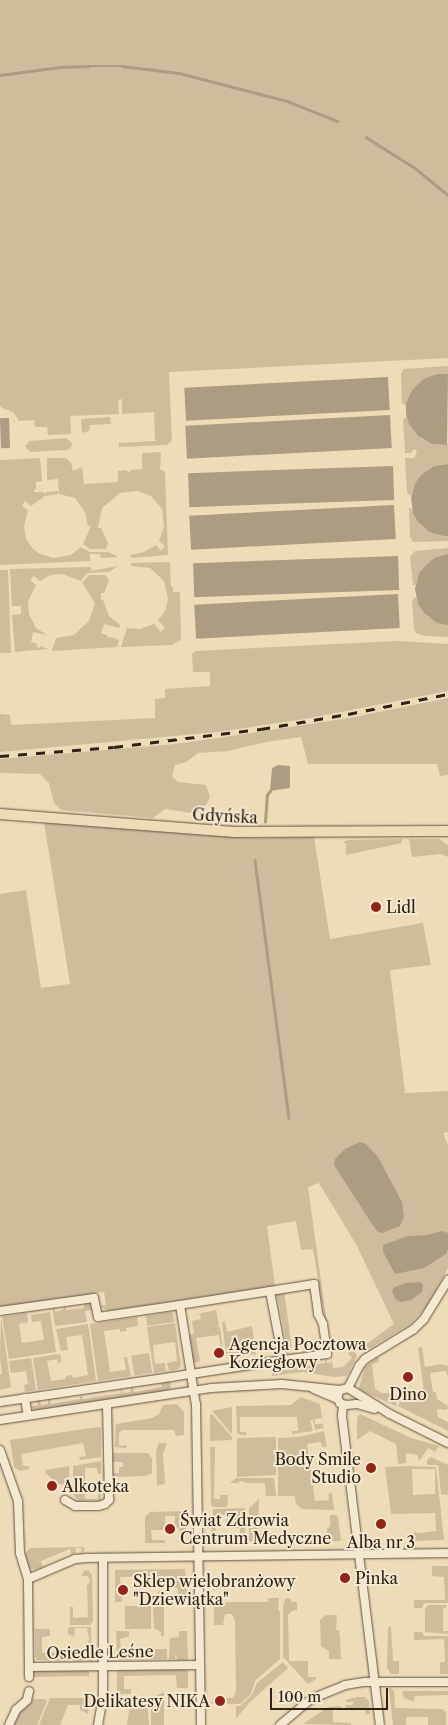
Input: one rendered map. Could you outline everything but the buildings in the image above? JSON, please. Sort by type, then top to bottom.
[{"type":"main road","name":"Gdyńska","points":[[0,814],[234,832],[448,831]]},
{"type":"street","points":[[337,1399],[347,1390],[359,1366],[365,1359],[409,1332],[424,1319],[448,1280]]},
{"type":"street","points":[[0,1311],[94,1298],[98,1317],[314,1284],[327,1354],[0,1402]]},
{"type":"street","points":[[270,1291],[283,1360]]},
{"type":"street","points":[[180,1305],[194,1391],[199,1556],[201,1725]]},
{"type":"street","points":[[0,1420],[194,1391],[259,1384],[347,1390],[448,1443]]},
{"type":"street","points":[[310,1387],[347,1404],[364,1406],[390,1414]]},
{"type":"street","points":[[347,1390],[354,1400],[347,1404],[342,1416],[380,1725]]},
{"type":"street","points":[[25,1398],[28,1416]]},
{"type":"street","points":[[65,1500],[75,1506],[103,1506],[108,1500],[106,1404]]},
{"type":"street","name":"Osiedle Leśne","points":[[1,1453],[18,1502],[20,1553],[28,1579],[29,1667],[200,1665]]},
{"type":"street","points":[[28,1579],[74,1559],[448,1553]]},
{"type":"street","points":[[98,1725],[103,1696],[104,1666],[103,1558]]},
{"type":"street","points":[[29,1667],[29,1678]]},
{"type":"street","points":[[280,1725],[306,1702],[322,1693],[345,1685],[375,1682],[448,1682]]},
{"type":"street","points":[[9,1725],[16,1710],[26,1700],[29,1691]]},
{"type":"shaded area","points":[[0,0],[448,0],[448,358],[169,372],[172,440],[167,445],[119,447],[119,443],[155,441],[154,412],[122,414],[122,399],[118,400],[119,414],[70,416],[71,434],[48,435],[47,427],[35,427],[34,420],[19,421],[13,412],[2,408],[0,405]]},
{"type":"shaded area","points":[[448,366],[448,374],[437,374],[423,379],[412,390],[406,406],[402,403],[401,375],[403,369]]},
{"type":"shaded area","points":[[437,374],[448,374],[447,445],[432,444],[418,436],[409,424],[406,414],[406,404],[412,390],[423,379]]},
{"type":"shaded area","points":[[388,377],[390,410],[186,421],[184,388]]},
{"type":"shaded area","points":[[390,415],[392,448],[187,459],[185,426]]},
{"type":"shaded area","points":[[110,417],[111,424],[90,425],[89,431],[82,433],[81,419]]},
{"type":"shaded area","points":[[407,417],[415,433],[422,439],[437,445],[448,444],[448,464],[434,466],[421,475],[415,483],[411,496],[407,493],[405,458],[414,458],[417,452],[414,449],[411,453],[405,453],[403,419]]},
{"type":"shaded area","points":[[0,418],[9,418],[10,448],[1,448]]},
{"type":"shaded area","points":[[66,438],[72,443],[71,448],[67,450],[30,452],[25,446],[30,441]]},
{"type":"shaded area","points":[[161,452],[160,469],[165,472],[168,555],[131,558],[130,555],[144,552],[156,545],[161,551],[165,546],[159,541],[164,527],[162,509],[151,496],[137,491],[120,493],[102,508],[98,528],[101,528],[108,543],[106,549],[90,549],[83,544],[91,526],[88,526],[85,512],[75,498],[59,494],[58,479],[47,480],[47,458],[66,458],[71,463],[73,471],[82,467],[84,484],[118,482],[118,471],[127,470],[128,473],[131,470],[142,469],[142,453]]},
{"type":"shaded area","points":[[40,458],[42,481],[36,482],[34,492],[44,492],[44,494],[58,491],[58,494],[45,496],[31,506],[25,501],[22,506],[28,510],[24,527],[26,539],[33,549],[40,554],[53,558],[71,555],[81,547],[89,552],[109,552],[118,557],[101,558],[100,554],[90,554],[90,561],[0,565],[0,460]]},
{"type":"shaded area","points":[[448,464],[448,536],[444,536],[429,532],[418,522],[413,513],[411,498],[415,483],[421,475],[434,466]]},
{"type":"shaded area","points":[[393,466],[394,500],[189,507],[188,473]]},
{"type":"shaded area","points":[[394,505],[396,539],[191,550],[189,516]]},
{"type":"shaded area","points":[[409,508],[411,508],[418,522],[425,529],[439,535],[448,536],[448,541],[413,542],[410,537]]},
{"type":"shaded area","points":[[448,548],[448,554],[434,558],[426,565],[419,573],[416,585],[413,585],[410,557],[415,551]]},
{"type":"shaded area","points":[[448,554],[448,625],[437,623],[424,613],[418,604],[415,589],[419,573],[426,565],[434,558]]},
{"type":"shaded area","points":[[398,556],[399,590],[194,597],[193,563]]},
{"type":"shaded area","points":[[170,562],[171,587],[173,587],[173,592],[180,592],[181,640],[172,645],[121,647],[127,628],[140,629],[154,624],[161,632],[165,628],[158,620],[165,611],[168,599],[164,581],[150,568],[131,566],[131,563]]},
{"type":"shaded area","points":[[118,566],[109,572],[87,573],[81,581],[62,574],[51,575],[40,581],[34,576],[30,580],[36,585],[28,601],[29,614],[36,628],[47,635],[33,632],[31,642],[37,644],[37,647],[40,648],[40,646],[48,649],[15,652],[12,615],[21,614],[21,606],[12,606],[10,569],[91,567],[91,571]]},
{"type":"shaded area","points":[[0,570],[8,570],[11,653],[0,653]]},
{"type":"shaded area","points":[[89,575],[105,575],[109,580],[104,593],[101,593],[101,600],[103,600],[109,616],[120,625],[119,628],[104,624],[101,633],[108,636],[108,638],[111,637],[119,640],[117,647],[52,651],[56,638],[74,635],[89,621],[95,603],[82,583]]},
{"type":"shaded area","points":[[398,594],[400,628],[196,639],[194,605]]},
{"type":"shaded area","points":[[416,597],[421,609],[428,617],[448,625],[448,637],[425,636],[416,633],[412,600]]},
{"type":"shaded area","points":[[397,641],[448,644],[448,691],[305,719],[218,732],[0,752],[0,714],[10,715],[11,725],[155,718],[155,699],[165,698],[165,689],[210,686],[210,672],[193,672],[192,654],[196,651]]},
{"type":"shaded area","points":[[448,698],[448,775],[440,776],[437,764],[308,764],[301,737],[266,742],[228,751],[198,753],[186,762],[175,765],[172,777],[178,782],[206,785],[210,797],[204,810],[192,813],[165,809],[153,818],[61,810],[54,803],[49,783],[40,774],[0,773],[0,759],[175,744],[349,718]]},
{"type":"shaded area","points":[[278,765],[290,766],[290,788],[270,791],[272,768]]},
{"type":"shaded area","points":[[44,822],[254,838],[314,837],[330,939],[423,923],[431,965],[390,970],[405,1093],[448,1091],[448,1132],[443,1133],[448,1146],[448,1268],[427,1306],[412,1323],[364,1352],[360,1343],[362,1342],[365,1345],[394,1324],[357,1246],[319,1183],[308,1187],[333,1368],[343,1367],[352,1358],[348,1353],[353,1349],[357,1356],[347,1376],[333,1377],[303,1372],[272,1376],[272,1371],[285,1369],[284,1363],[287,1368],[292,1368],[325,1363],[326,1357],[327,1363],[332,1362],[313,1249],[301,1250],[296,1221],[267,1226],[275,1286],[108,1311],[100,1306],[106,1305],[104,1292],[0,1307],[0,894],[26,890],[41,988],[70,984]]},
{"type":"shaded area","points":[[402,839],[402,843],[346,855],[346,844],[343,842],[348,840]]},
{"type":"shaded area","points":[[409,839],[439,839],[448,845],[448,857],[441,854],[412,857]]},
{"type":"shaded area","points":[[360,1142],[366,1144],[378,1157],[402,1202],[404,1217],[400,1226],[382,1233],[378,1232],[372,1224],[334,1165],[335,1159],[345,1149]]},
{"type":"shaded area","points":[[441,1231],[448,1233],[448,1249],[446,1254],[424,1268],[395,1274],[383,1252],[383,1245],[408,1236],[428,1235]]},
{"type":"shaded area","points":[[420,1282],[423,1285],[422,1292],[411,1300],[401,1302],[396,1300],[392,1291],[394,1287],[406,1283]]},
{"type":"shaded area","points":[[284,1291],[292,1350],[288,1351],[277,1295]]},
{"type":"shaded area","points":[[84,1302],[90,1304],[92,1310],[85,1311],[87,1322],[55,1326],[52,1306],[54,1306],[55,1312],[63,1310],[65,1304],[66,1310],[84,1308]]},
{"type":"shaded area","points":[[216,1310],[219,1325],[217,1327],[220,1327],[224,1357],[221,1359],[219,1335],[196,1338],[200,1361],[193,1363],[188,1335],[194,1334],[192,1321],[201,1319],[200,1314],[192,1315]]},
{"type":"shaded area","points":[[50,1312],[56,1352],[9,1359],[2,1317],[27,1313],[28,1322],[19,1324],[22,1343],[44,1340],[41,1321],[32,1322],[31,1315]]},
{"type":"shaded area","points":[[173,1313],[174,1322],[147,1326],[146,1316]]},
{"type":"shaded area","points":[[1,1317],[11,1387],[0,1390],[0,1375],[2,1374],[0,1358]]},
{"type":"shaded area","points":[[137,1317],[138,1326],[126,1328],[127,1331],[120,1332],[120,1329],[104,1331],[110,1372],[126,1370],[124,1357],[127,1357],[131,1376],[98,1381],[90,1324]]},
{"type":"shaded area","points":[[225,1321],[227,1332],[252,1326],[256,1355],[247,1353],[226,1354],[222,1322]]},
{"type":"shaded area","points":[[175,1323],[181,1366],[178,1369],[169,1371],[167,1363],[177,1361],[175,1342],[153,1345],[155,1364],[165,1363],[166,1371],[154,1373],[147,1327]]},
{"type":"shaded area","points":[[88,1324],[96,1381],[38,1390],[33,1358],[61,1355],[61,1361],[58,1364],[57,1359],[47,1361],[51,1381],[66,1379],[66,1376],[72,1375],[73,1378],[88,1375],[82,1335],[66,1337],[68,1350],[61,1351],[56,1329]]},
{"type":"shaded area","points":[[422,1347],[425,1367],[442,1364],[448,1366],[448,1378],[446,1371],[430,1373],[433,1392],[436,1392],[437,1399],[448,1406],[447,1410],[438,1409],[437,1412],[438,1417],[448,1422],[448,1431],[398,1406],[400,1402],[397,1396],[424,1392],[418,1348]]},
{"type":"shaded area","points":[[149,1353],[152,1373],[134,1376],[131,1356]]},
{"type":"shaded area","points":[[378,1357],[379,1362],[372,1364],[375,1389],[382,1393],[393,1393],[397,1402],[396,1406],[359,1388],[365,1367]]},
{"type":"shaded area","points":[[31,1358],[36,1390],[25,1392],[24,1385],[28,1384],[26,1371],[11,1373],[9,1361]]},
{"type":"shaded area","points":[[170,1380],[171,1389],[159,1392],[36,1410],[30,1407],[38,1405],[37,1400],[40,1400],[41,1405],[48,1404],[48,1398],[50,1398],[51,1404],[80,1399],[80,1393],[83,1399],[121,1393],[121,1387],[123,1393],[131,1392],[130,1386],[133,1386],[134,1392],[162,1387],[161,1381]]},
{"type":"shaded area","points":[[301,1397],[320,1404],[322,1418],[315,1419],[315,1424],[323,1424],[324,1428],[315,1430],[313,1420],[310,1420],[313,1431],[292,1434],[292,1431],[298,1431],[297,1417],[240,1417],[240,1432],[246,1432],[246,1435],[239,1435],[237,1432],[236,1406],[291,1405]]},
{"type":"shaded area","points":[[177,1404],[184,1412],[184,1435],[176,1436],[174,1430],[122,1430],[119,1433],[119,1446],[127,1445],[126,1448],[115,1447],[116,1424],[152,1418],[159,1414],[163,1405]]},
{"type":"shaded area","points":[[232,1407],[232,1433],[231,1433],[212,1411]]},
{"type":"shaded area","points":[[212,1414],[232,1437],[232,1440],[210,1441],[210,1415]]},
{"type":"shaded area","points":[[360,1414],[411,1438],[439,1446],[435,1452],[428,1448],[420,1460],[418,1460],[418,1455],[406,1453],[406,1463],[398,1464],[396,1444],[370,1431],[357,1440],[357,1418]]},
{"type":"shaded area","points":[[101,1428],[101,1457],[80,1460],[79,1457],[86,1456],[83,1443],[21,1454],[23,1466],[29,1466],[29,1469],[20,1471],[14,1467],[10,1440]]},
{"type":"shaded area","points":[[324,1431],[327,1447],[322,1447],[321,1442],[307,1444],[315,1501],[329,1500],[328,1494],[332,1493],[334,1510],[302,1509],[296,1504],[295,1496],[278,1496],[278,1438],[299,1437]]},
{"type":"shaded area","points":[[237,1438],[276,1438],[276,1456],[274,1456],[276,1457],[276,1475],[237,1477]]},
{"type":"shaded area","points":[[159,1443],[167,1443],[163,1454],[165,1484],[157,1485],[156,1451]]},
{"type":"shaded area","points":[[210,1447],[215,1447],[214,1499],[220,1499],[220,1495],[228,1495],[227,1507],[213,1507],[211,1505]]},
{"type":"shaded area","points":[[113,1453],[148,1453],[152,1459],[152,1473],[146,1476],[114,1477],[112,1473],[119,1473],[119,1467],[123,1467],[123,1462],[112,1462]]},
{"type":"shaded area","points":[[431,1457],[448,1465],[448,1495],[441,1494],[438,1465],[427,1465],[427,1460]]},
{"type":"shaded area","points":[[101,1461],[101,1474],[98,1474],[97,1468],[85,1468],[85,1499],[98,1499],[98,1493],[101,1493],[101,1500],[78,1501],[73,1494],[73,1466]]},
{"type":"shaded area","points":[[69,1466],[70,1485],[57,1484],[45,1472],[46,1470]]},
{"type":"shaded area","points":[[385,1467],[436,1467],[444,1540],[414,1541],[414,1531],[417,1533],[436,1531],[435,1513],[391,1514]],"holes":[[[412,1469],[435,1469],[435,1494],[413,1495]]]},
{"type":"shaded area","points":[[236,1478],[274,1478],[276,1496],[266,1496],[265,1483],[239,1481],[239,1483],[230,1483]]},
{"type":"shaded area","points":[[259,1499],[258,1534],[272,1534],[271,1542],[249,1541],[249,1508]]},
{"type":"shaded area","points":[[245,1508],[245,1543],[238,1543],[237,1539],[240,1538],[240,1528],[226,1528],[226,1515],[216,1515],[216,1535],[211,1535],[213,1509]]},
{"type":"shaded area","points":[[186,1511],[186,1533],[180,1533],[179,1528],[175,1528],[175,1516],[165,1516],[165,1530],[151,1530],[152,1540],[165,1540],[165,1543],[145,1543],[145,1517],[150,1512]]},
{"type":"shaded area","points":[[330,1515],[338,1517],[341,1541],[274,1542],[274,1534],[318,1536],[327,1534],[327,1528],[330,1527]]},
{"type":"shaded area","points":[[82,1547],[85,1549],[82,1554],[81,1548],[76,1548],[75,1554],[72,1555],[70,1549],[41,1561],[43,1567],[34,1570],[27,1567],[25,1554],[30,1548]]},
{"type":"shaded area","points":[[432,1566],[448,1566],[448,1603],[424,1603],[422,1608],[414,1608],[414,1600],[445,1600],[444,1577],[432,1576]]},
{"type":"shaded area","points":[[185,1569],[187,1594],[178,1594],[178,1588],[169,1588],[169,1576],[120,1577],[122,1602],[115,1602],[115,1570]]},
{"type":"shaded area","points":[[84,1570],[89,1571],[92,1575],[93,1621],[90,1625],[70,1625],[70,1607],[73,1607],[73,1618],[88,1617],[87,1586],[90,1581],[88,1576],[82,1576]]},
{"type":"shaded area","points":[[160,1590],[164,1590],[164,1636],[161,1636],[161,1632],[154,1628],[153,1602]]},
{"type":"shaded area","points":[[208,1598],[223,1598],[223,1602],[267,1602],[269,1598],[279,1598],[280,1659],[255,1681],[251,1694],[240,1704],[206,1703],[212,1702],[214,1698],[215,1703],[226,1703],[226,1698],[233,1698],[236,1691],[235,1621],[232,1614],[225,1614],[223,1625],[214,1625],[214,1605],[219,1605],[220,1600],[209,1600]]},
{"type":"shaded area","points":[[289,1598],[292,1602],[297,1602],[297,1610],[292,1611],[288,1615],[289,1661],[308,1661],[308,1677],[316,1677],[316,1679],[308,1684],[283,1657],[283,1606],[285,1599]]},
{"type":"shaded area","points":[[428,1605],[446,1605],[446,1608],[443,1608],[443,1631],[448,1631],[448,1634],[425,1632],[425,1609]]},
{"type":"shaded area","points":[[125,1606],[151,1606],[151,1629],[125,1629]]},
{"type":"shaded area","points":[[326,1615],[337,1615],[336,1630],[339,1630],[341,1659],[329,1659],[329,1651],[321,1646],[320,1620]]},
{"type":"shaded area","points":[[391,1626],[393,1661],[399,1661],[399,1674],[391,1674],[387,1668],[388,1627]]},
{"type":"shaded area","points":[[91,1627],[92,1661],[37,1660],[35,1656],[35,1629],[50,1629],[50,1636],[42,1637],[42,1653],[87,1651],[89,1638],[87,1628],[75,1628],[74,1637],[68,1634],[68,1628]]},
{"type":"shaded area","points":[[116,1631],[129,1631],[129,1636],[120,1639],[121,1650],[167,1649],[167,1659],[117,1660]]},
{"type":"shaded area","points":[[179,1631],[187,1631],[188,1660],[177,1660],[176,1652],[175,1659],[169,1659],[170,1638],[179,1637]]},
{"type":"shaded area","points":[[414,1632],[422,1632],[424,1636],[448,1636],[448,1674],[440,1674],[440,1662],[445,1662],[444,1639],[414,1640]]},
{"type":"shaded area","points":[[283,1662],[288,1668],[249,1703],[236,1719],[236,1706],[240,1706],[252,1695],[257,1683]]},
{"type":"shaded area","points":[[188,1667],[188,1688],[177,1688],[176,1675],[124,1676],[124,1689],[131,1689],[131,1694],[117,1694],[117,1668]]},
{"type":"shaded area","points":[[89,1668],[89,1676],[31,1677],[35,1670]]},
{"type":"shaded area","points":[[389,1687],[394,1691],[395,1708],[443,1709],[446,1713],[446,1725],[428,1725],[428,1717],[406,1717],[406,1725],[393,1725]]},
{"type":"shaded area","points":[[402,1691],[448,1691],[448,1695],[415,1696],[414,1702],[404,1698]]},
{"type":"shaded area","points":[[164,1692],[164,1725],[151,1725],[151,1705],[154,1697]]},
{"type":"shaded area","points":[[131,1697],[142,1697],[147,1700],[149,1725],[127,1725]]},
{"type":"shaded area","points":[[365,1697],[369,1701],[370,1714],[366,1714],[366,1718],[365,1709],[346,1709],[345,1705],[353,1705],[353,1702],[346,1702],[346,1700]]},
{"type":"shaded area","points":[[50,1698],[90,1698],[88,1714],[80,1710],[80,1705],[68,1705],[60,1725],[39,1725]]},
{"type":"shaded area","points":[[33,1699],[45,1699],[47,1701],[37,1725],[12,1725],[20,1711]]},
{"type":"shaded area","points":[[341,1706],[341,1708],[333,1708],[333,1722],[351,1723],[351,1725],[303,1724],[328,1707]]},
{"type":"waterway","points":[[0,75],[61,67],[89,66],[122,66],[179,73],[287,101],[337,121]]},
{"type":"waterway","points":[[366,137],[415,168],[448,195]]},
{"type":"waterway","points":[[265,822],[267,795],[270,791]]},
{"type":"waterway","points":[[255,860],[289,1118]]},
{"type":"railway","points":[[0,756],[114,747],[261,729],[448,694]]},
{"type":"place","name":"Lidl","points":[[376,907]]},
{"type":"place","name":"Agencja Pocztowa Koziegłowy","points":[[219,1353]]},
{"type":"place","name":"Dino","points":[[408,1377]]},
{"type":"place","name":"Body Smile Studio","points":[[371,1468]]},
{"type":"place","name":"Alkoteka","points":[[52,1486]]},
{"type":"place","name":"Alba nr 3","points":[[381,1524]]},
{"type":"place","name":"Świat Zdrowia Centrum Medyczne","points":[[170,1529]]},
{"type":"place","name":"Pinka","points":[[345,1578]]},
{"type":"place","name":"Sklep wielobranżowy \"Dziewiątka\"","points":[[123,1590]]},
{"type":"place","name":"Delikatesy NIKA","points":[[220,1701]]}]
